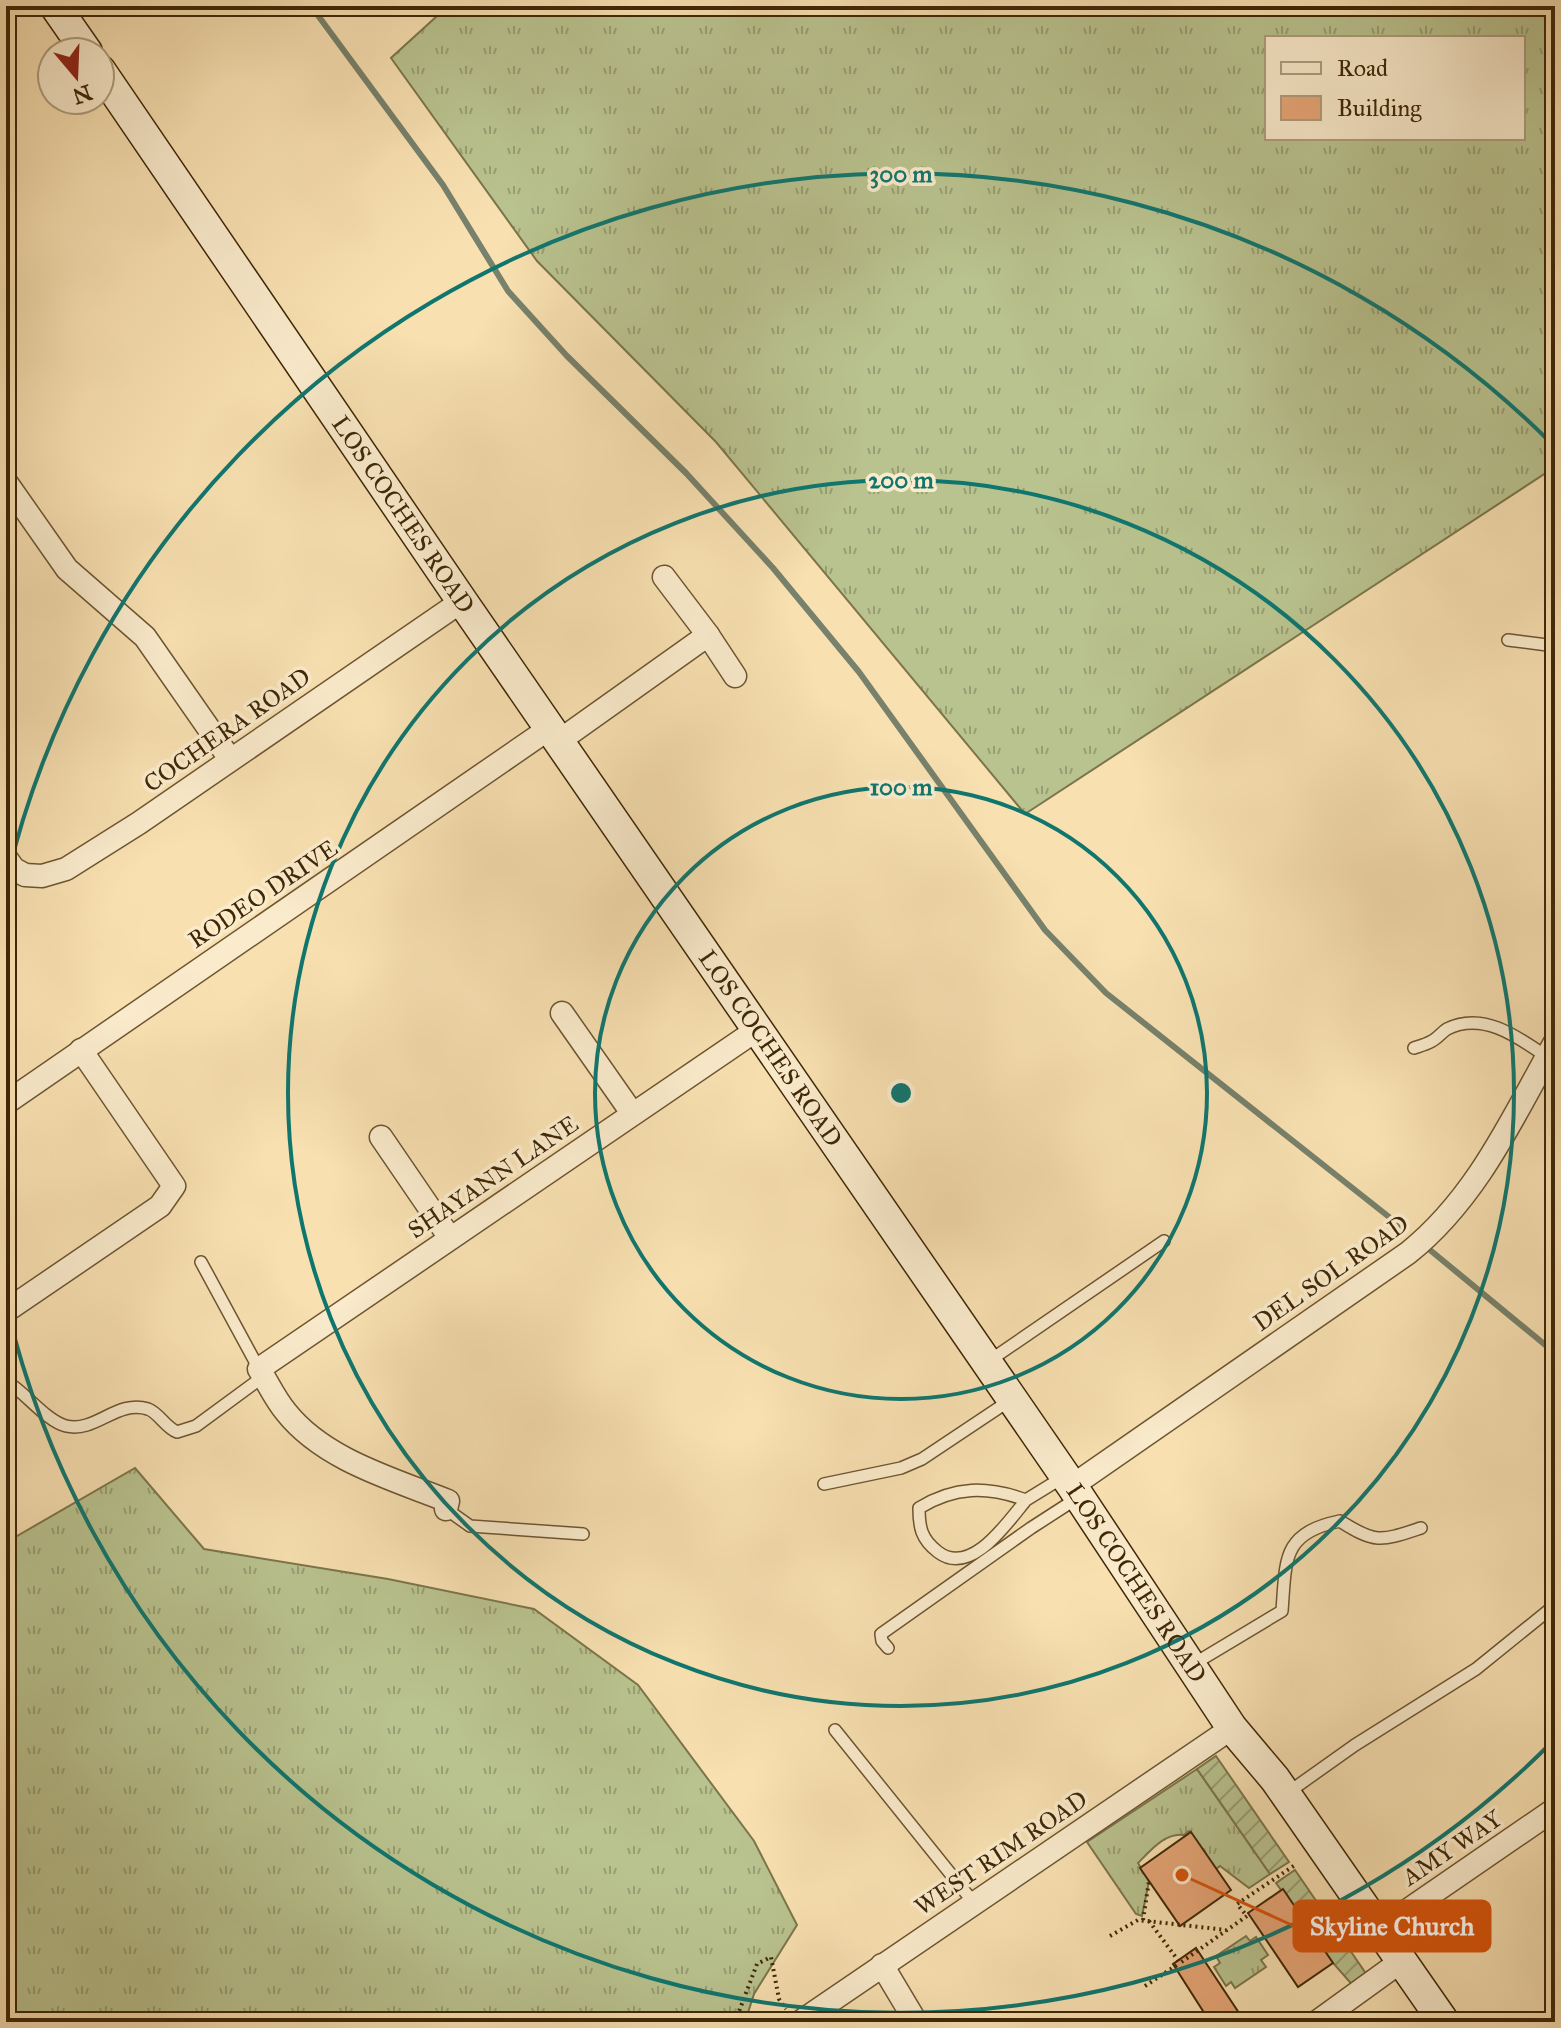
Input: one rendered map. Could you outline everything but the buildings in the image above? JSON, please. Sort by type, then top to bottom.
[{"type":"main road","points":[[55,6],[76,36]]},
{"type":"main road","name":"LOS COCHES ROAD","points":[[116,93],[1073,1486],[1232,1728],[1286,1795],[1444,2022]]},
{"type":"street","points":[[6,482],[62,563],[145,637],[230,759]]},
{"type":"street","points":[[664,577],[735,676]]},
{"type":"street","name":"COCHERA ROAD","points":[[10,864],[25,875],[42,876],[66,869],[139,823],[462,601]]},
{"type":"street","name":"RODEO DRIVE","points":[[6,1103],[81,1050],[708,635]]},
{"type":"street","points":[[562,1013],[632,1113]]},
{"type":"street","name":"SHAYANN LANE","points":[[262,1372],[450,1238],[758,1029]]},
{"type":"street","name":"DEL SOL ROAD","points":[[1073,1486],[1435,1232],[1478,1178],[1551,1049]]},
{"type":"street","points":[[6,1311],[160,1206],[174,1186],[81,1050]]},
{"type":"street","points":[[381,1137],[450,1238]]},
{"type":"street","points":[[262,1372],[286,1412],[317,1441],[354,1463],[448,1501],[446,1509]]},
{"type":"street","name":"WEST RIM ROAD","points":[[793,2016],[882,1965],[1232,1728]]},
{"type":"street","name":"AMY WAY","points":[[1379,1930],[1555,1809]]},
{"type":"street","points":[[1317,2022],[1400,1962]]},
{"type":"street","points":[[882,1965],[916,2022]]},
{"type":"lane","points":[[1508,640],[1555,646]]},
{"type":"lane","points":[[1414,1048],[1433,1041],[1445,1030],[1477,1023],[1495,1026],[1551,1049]]},
{"type":"lane","points":[[987,1362],[1164,1241]]},
{"type":"lane","points":[[6,1381],[60,1424],[84,1427],[112,1412],[133,1406],[152,1410],[177,1432],[196,1426],[262,1372],[201,1262]]},
{"type":"lane","points":[[824,1484],[901,1468],[922,1459],[1013,1399]]},
{"type":"lane","points":[[1026,1500],[1007,1493],[958,1490],[939,1496],[919,1508],[919,1528],[928,1544],[945,1558],[957,1560],[975,1552],[1001,1531],[1026,1500],[1073,1486]]},
{"type":"lane","points":[[888,1648],[881,1634],[1031,1528],[1073,1486]]},
{"type":"lane","points":[[446,1509],[470,1526],[583,1534]]},
{"type":"lane","points":[[1191,1666],[1282,1611],[1286,1566],[1294,1541],[1316,1525],[1340,1521],[1366,1538],[1387,1539],[1421,1528]]},
{"type":"lane","points":[[1286,1795],[1355,1745],[1476,1669],[1554,1606]]},
{"type":"lane","points":[[835,1730],[974,1903]]},
{"type":"path","points":[[1145,1986],[1247,1916],[1237,1904],[1295,1865]]},
{"type":"path","points":[[1149,1881],[1146,1921],[1180,1963]]},
{"type":"path","points":[[1110,1936],[1138,1920],[1227,1930]]},
{"type":"path","points":[[735,2022],[757,1964],[771,1957],[779,1999],[793,2016]]},
{"type":"green space","points":[[448,6],[1555,6],[1555,467],[1025,814],[716,442],[537,261],[391,58]]},
{"type":"green space","points":[[135,1468],[204,1549],[388,1579],[534,1609],[638,1685],[754,1841],[797,1925],[754,1994],[745,2022],[6,2022],[6,1533],[17,1536]]},
{"type":"green space","points":[[1216,1756],[1289,1862],[1270,1874],[1197,1769]]},
{"type":"green space","points":[[1197,1769],[1270,1874],[1249,1888],[1220,1866],[1216,1869],[1189,1831],[1184,1835],[1171,1836],[1138,1863],[1149,1881],[1142,1916],[1136,1914],[1087,1842]]},
{"type":"green space","points":[[1295,1870],[1369,1978],[1355,1988],[1333,1963],[1276,1883]]},
{"type":"green space","points":[[1246,1936],[1250,1941],[1256,1937],[1268,1955],[1261,1960],[1266,1967],[1235,1988],[1231,1982],[1226,1986],[1214,1967],[1220,1963],[1216,1956]]},
{"type":"waterway","points":[[311,6],[443,185],[508,291],[567,356],[686,473],[773,568],[859,672],[1045,930],[1106,993],[1403,1228]]},
{"type":"waterway","points":[[1430,1250],[1555,1353]]},
{"type":"place","name":"Skyline Church","points":[[1182,1875]]}]
